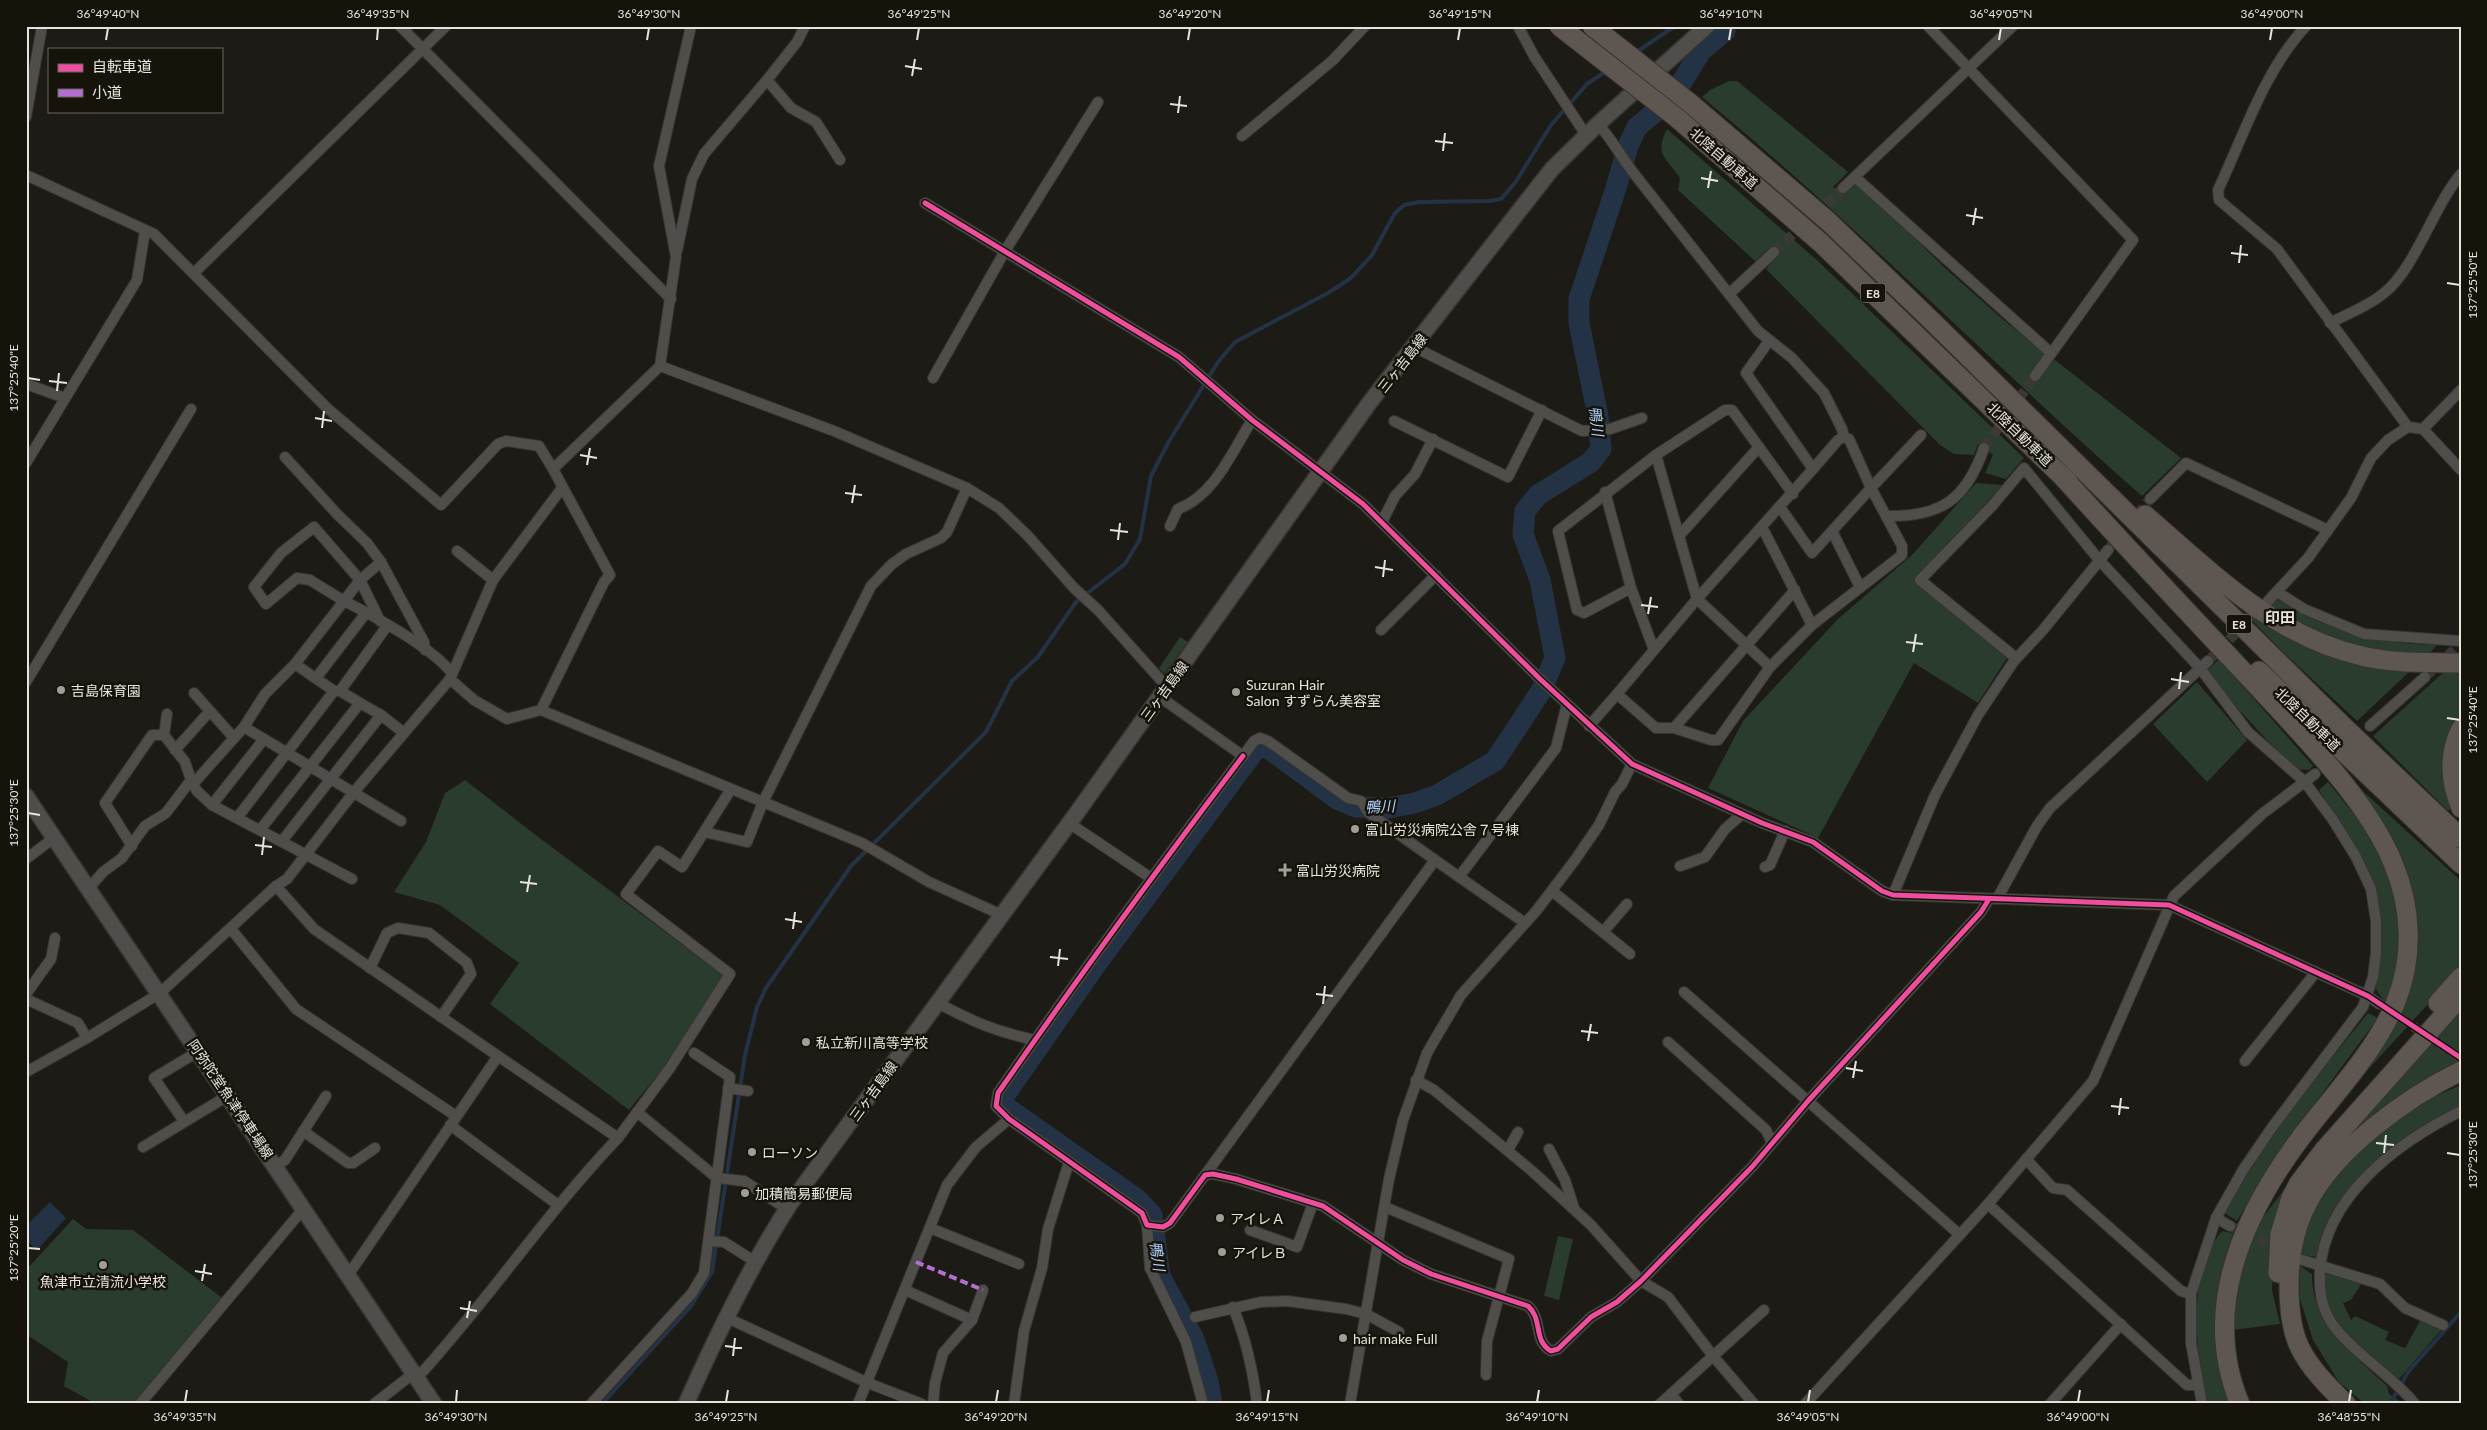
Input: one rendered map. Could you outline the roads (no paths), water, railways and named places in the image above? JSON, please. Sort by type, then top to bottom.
[{"type":"highway","name":"北陸自動車道","points":[[1559,26],[1678,118],[1821,243],[2061,475],[2326,738],[2461,864]]},
{"type":"highway","name":"北陸自動車道","points":[[1592,26],[1690,103],[1829,222],[2021,407],[2244,630],[2461,838]]},
{"type":"highway","points":[[2021,407],[2222,580],[2284,625],[2324,644],[2363,657],[2403,662],[2460,649]]},
{"type":"highway","points":[[2061,475],[2290,722],[2347,790],[2381,838],[2392,860],[2406,902],[2408,938],[2406,965],[2394,1005],[2357,1065],[2274,1176],[2254,1211],[2238,1250],[2227,1291],[2224,1333],[2230,1374],[2240,1404]]},
{"type":"highway","points":[[2461,729],[2453,751],[2452,768],[2453,784],[2461,808]]},
{"type":"highway","points":[[2238,1250],[2257,1215],[2282,1180],[2461,977]]},
{"type":"highway","points":[[2346,1404],[2322,1379],[2300,1348],[2286,1311],[2278,1270],[2280,1234],[2291,1198],[2310,1167],[2461,996]]},
{"type":"highway","points":[[2300,1348],[2290,1311],[2289,1274],[2294,1236],[2307,1203],[2329,1172],[2378,1124],[2420,1093],[2461,1071]]},
{"type":"main road","name":"三ヶ吉島線","points":[[686,1404],[724,1317],[754,1260],[786,1209],[1069,823],[1370,402],[1552,169],[1598,124],[1707,26]]},
{"type":"main road","name":"阿弥陀堂魚津停車場線","points":[[26,796],[229,1095],[434,1404]]},
{"type":"street","points":[[26,117],[42,26]]},
{"type":"street","points":[[400,26],[671,299]]},
{"type":"street","points":[[194,273],[446,26]]},
{"type":"street","points":[[676,257],[659,166],[691,26]]},
{"type":"street","points":[[553,469],[660,366],[676,257],[692,180],[704,154],[797,42],[805,26]]},
{"type":"street","points":[[1242,136],[1333,60],[1365,26]]},
{"type":"street","points":[[1518,26],[1534,56],[1586,136]]},
{"type":"street","points":[[1928,26],[2133,240],[2035,376]]},
{"type":"street","points":[[1843,188],[2013,26]]},
{"type":"street","points":[[2306,26],[2298,35],[2265,86],[2218,190],[2219,200],[2277,249],[2408,427]]},
{"type":"street","points":[[767,80],[791,108],[816,122],[840,160]]},
{"type":"street","points":[[933,378],[1005,251],[1098,102]]},
{"type":"street","points":[[1598,124],[1729,294],[1768,340],[1792,358],[1824,393],[1842,428],[1844,437]]},
{"type":"street","points":[[26,174],[154,234],[327,408],[441,505],[498,444],[506,440],[539,446],[610,574],[604,582],[542,710]]},
{"type":"street","points":[[2330,323],[2384,294],[2403,272],[2440,204],[2461,174]]},
{"type":"street","points":[[1855,177],[2051,353]]},
{"type":"street","points":[[925,203],[1180,357],[1252,420],[1363,504],[1589,726],[1632,764],[1742,814],[1813,842],[1882,891],[1893,895],[2169,905],[2368,996],[2378,1004]]},
{"type":"street","points":[[26,462],[136,280],[145,231]]},
{"type":"street","points":[[1729,294],[1774,252]]},
{"type":"street","points":[[1768,340],[1746,372],[1813,469]]},
{"type":"street","points":[[1414,347],[1582,431],[1610,429],[1642,418]]},
{"type":"street","points":[[660,366],[834,431],[966,488],[999,508],[1028,536],[1163,692],[1243,756]]},
{"type":"street","points":[[26,384],[65,398]]},
{"type":"street","points":[[2422,429],[2461,390]]},
{"type":"street","points":[[26,682],[191,409]]},
{"type":"street","points":[[1394,420],[1508,477],[1542,410]]},
{"type":"street","points":[[1631,588],[1584,613],[1577,610],[1558,531],[1605,492],[1656,455],[1725,410],[1732,410],[1793,494]]},
{"type":"street","points":[[1170,526],[1178,509],[1190,505],[1215,481],[1252,420]]},
{"type":"street","points":[[2268,601],[2308,558],[2351,498],[2371,458],[2388,440],[2408,427],[2422,429],[2461,470]]},
{"type":"street","points":[[1780,508],[1812,553],[1921,435]]},
{"type":"street","points":[[1589,726],[1697,599],[1793,494],[1838,440],[1844,437]]},
{"type":"street","points":[[1617,694],[1656,728],[1674,728],[1711,740],[1718,740],[1770,667],[1812,625],[1902,554],[1902,546],[1871,488],[1849,439],[1844,437]]},
{"type":"street","points":[[1382,522],[1395,496],[1415,474],[1433,439]]},
{"type":"street","points":[[1679,536],[1759,447]]},
{"type":"street","points":[[1886,516],[1933,512],[1947,505],[1970,481],[1984,448]]},
{"type":"street","points":[[1656,455],[1697,599],[1770,667]]},
{"type":"street","points":[[285,457],[337,514],[367,542],[381,562],[424,642],[425,650]]},
{"type":"street","points":[[2150,499],[2186,464],[2328,530]]},
{"type":"street","points":[[2016,658],[1920,580],[1992,506],[2024,468],[2100,561],[2204,664],[2248,732],[2304,781],[2338,827],[2356,857],[2370,889],[2376,921],[2376,953],[2368,996],[2363,1006],[2243,1170],[2216,1218],[2191,1294],[2191,1343],[2202,1404]]},
{"type":"street","points":[[26,1072],[87,1038],[160,993],[276,886],[287,879],[354,792],[451,675],[493,580],[562,488]]},
{"type":"street","points":[[704,832],[747,842],[763,802],[871,586],[892,564],[906,554],[941,538],[947,532],[966,488]]},
{"type":"street","points":[[1605,492],[1631,588],[1654,650]]},
{"type":"street","points":[[384,624],[360,580],[314,527],[281,553],[254,587],[266,604],[297,578],[310,580],[425,650],[446,665],[451,675],[474,700],[507,719],[542,710],[862,843],[929,882],[1002,915]]},
{"type":"street","points":[[1762,527],[1812,625]]},
{"type":"street","points":[[1832,531],[1860,588]]},
{"type":"street","points":[[1893,895],[1935,795],[1978,715],[2016,658],[2108,550]]},
{"type":"street","points":[[457,551],[493,580]]},
{"type":"street","points":[[89,888],[103,872],[122,858],[145,826],[166,813],[192,782],[244,727],[265,694],[294,664],[360,580],[381,562]]},
{"type":"street","points":[[1381,630],[1436,575]]},
{"type":"street","points":[[1674,728],[1795,590]]},
{"type":"street","points":[[2277,592],[2304,609],[2364,634],[2460,649]]},
{"type":"street","points":[[316,678],[366,613]]},
{"type":"street","points":[[237,818],[287,752],[337,691],[384,624]]},
{"type":"street","points":[[294,664],[337,691],[381,715],[404,733]]},
{"type":"street","points":[[1205,1175],[1213,1174],[1236,1179],[1313,1203],[1341,1216],[1403,1260],[1430,1274],[1528,1306],[1534,1311],[1541,1341],[1545,1347],[1551,1351],[1558,1348],[1591,1317],[1616,1302],[1641,1281],[1772,1143],[1808,1101],[1993,899],[2050,808],[2204,664]]},
{"type":"street","points":[[2370,726],[2425,677]]},
{"type":"street","points":[[194,693],[234,738]]},
{"type":"street","points":[[260,830],[360,703]]},
{"type":"street","points":[[1459,877],[1556,748],[1567,704]]},
{"type":"street","points":[[175,750],[210,712]]},
{"type":"street","points":[[167,714],[164,735],[185,762],[192,782],[212,805],[308,854],[352,879]]},
{"type":"street","points":[[282,841],[381,715]]},
{"type":"street","points":[[244,727],[401,821]]},
{"type":"street","points":[[132,846],[105,803],[152,735],[164,735]]},
{"type":"street","points":[[1203,1404],[1186,1342],[1150,1268],[1147,1225],[1142,1213],[1009,1119],[996,1106],[998,1093],[1150,878],[1254,741],[1260,738],[1268,741],[1348,798],[1361,801],[1369,813],[1525,922]]},
{"type":"street","points":[[212,805],[264,739]]},
{"type":"street","points":[[1350,1404],[1377,1241],[1403,1120],[1427,1052],[1461,995],[1552,891],[1599,825],[1615,792],[1622,784],[1632,764]]},
{"type":"street","points":[[1805,1404],[1988,1204],[2092,1081],[2174,896],[2262,814],[2315,774]]},
{"type":"street","points":[[374,1404],[416,1375],[477,1309],[579,1178],[618,1138],[670,1068],[730,974],[626,894],[658,851],[682,867],[731,790]]},
{"type":"street","points":[[1680,866],[1705,857],[1725,829],[1742,814]]},
{"type":"street","points":[[1069,823],[1150,878]]},
{"type":"street","points":[[1765,867],[1770,864],[1785,832]]},
{"type":"street","points":[[26,859],[54,837]]},
{"type":"street","points":[[1147,1225],[1162,1227],[1170,1223],[1436,860]]},
{"type":"street","points":[[276,886],[314,929],[618,1138]]},
{"type":"street","points":[[1552,891],[1630,954]]},
{"type":"street","points":[[1603,932],[1627,904]]},
{"type":"street","points":[[370,968],[387,933],[398,928],[428,934],[467,963],[471,974],[441,1017]]},
{"type":"street","points":[[231,929],[296,1009],[456,1116]]},
{"type":"street","points":[[26,994],[51,959],[55,938]]},
{"type":"street","points":[[2246,1061],[2316,972]]},
{"type":"street","points":[[1684,992],[1960,1235]]},
{"type":"street","points":[[26,999],[78,1023],[87,1038]]},
{"type":"street","points":[[938,1003],[970,1020],[1000,1032],[1035,1040]]},
{"type":"street","points":[[1668,1042],[1766,1130],[1772,1143]]},
{"type":"street","points":[[181,1117],[154,1078],[199,1051]]},
{"type":"street","points":[[590,1404],[692,1293],[704,1273],[730,1077],[694,1052]]},
{"type":"street","points":[[349,1274],[498,1056]]},
{"type":"street","points":[[1416,1080],[1434,1090],[1508,1150],[1575,1210],[1641,1281],[1668,1297],[1713,1356],[1754,1404]]},
{"type":"street","points":[[728,1088],[748,1091]]},
{"type":"street","points":[[143,1147],[229,1095]]},
{"type":"street","points":[[276,1166],[285,1160],[326,1096]]},
{"type":"street","points":[[2415,1404],[2392,1379],[2341,1335],[2331,1322],[2322,1306],[2319,1286],[2320,1264],[2323,1245],[2332,1224],[2368,1174],[2402,1147],[2461,1111]]},
{"type":"street","points":[[636,1112],[717,1178],[744,1181],[786,1209]]},
{"type":"street","points":[[858,1404],[947,1186],[976,1147],[1009,1119]]},
{"type":"street","points":[[450,1125],[558,1205]]},
{"type":"street","points":[[303,1131],[348,1162],[353,1163],[375,1148]]},
{"type":"street","points":[[1508,1150],[1518,1132]]},
{"type":"street","points":[[1549,1149],[1564,1180],[1575,1210]]},
{"type":"street","points":[[2026,1159],[2053,1188],[2067,1190],[2181,1291],[2191,1294]]},
{"type":"street","points":[[1014,1404],[1024,1331],[1042,1268],[1048,1229],[1070,1162]]},
{"type":"street","points":[[1250,1230],[1297,1247],[1313,1203]]},
{"type":"street","points":[[1988,1204],[2187,1385],[2198,1385]]},
{"type":"street","points":[[1385,1207],[1509,1259],[1487,1341],[1486,1375]]},
{"type":"street","points":[[140,1404],[304,1208]]},
{"type":"street","points":[[2216,1218],[2230,1226]]},
{"type":"street","points":[[930,1228],[1019,1264]]},
{"type":"street","points":[[709,1241],[724,1242],[754,1260]]},
{"type":"street","points":[[2302,1260],[2380,1284],[2405,1308],[2443,1325]]},
{"type":"street","points":[[905,1290],[972,1320]]},
{"type":"street","points":[[933,1404],[934,1383],[943,1353],[972,1320],[983,1290]]},
{"type":"street","points":[[1195,1317],[1260,1302],[1287,1302],[1346,1309],[1366,1314],[1399,1332]]},
{"type":"street","points":[[1233,1307],[1253,1368],[1257,1404]]},
{"type":"street","points":[[1660,1404],[1764,1310]]},
{"type":"street","points":[[724,1317],[868,1383],[922,1404]]},
{"type":"street","points":[[2050,1404],[2121,1324]]},
{"type":"street","points":[[1671,1394],[1679,1404]]},
{"type":"water","points":[[50,1202],[66,1218],[37,1250],[26,1240],[26,1226]]},
{"type":"waterway","points":[[1635,53],[1675,26]]},
{"type":"waterway","name":"鴨川","points":[[1212,1404],[1208,1381],[1194,1339],[1160,1276],[1152,1215],[1137,1199],[1003,1105],[1004,1096],[1097,963],[1255,750],[1264,745],[1337,799],[1356,807],[1388,808],[1415,803],[1437,795],[1495,761],[1541,691],[1555,658],[1540,580],[1523,534],[1525,511],[1538,495],[1591,462],[1601,449],[1598,416],[1579,323],[1579,299],[1628,146],[1637,127],[1672,98],[1701,51],[1725,31],[1722,26]]},
{"type":"waterway","points":[[602,1404],[691,1306],[712,1272],[745,1055],[757,1007],[766,988],[851,866],[986,732],[1012,681],[1038,657],[1076,602],[1125,564],[1140,539],[1151,476],[1168,443],[1218,362],[1235,342],[1328,293],[1351,278],[1372,255],[1395,213],[1404,205],[1419,202],[1489,201],[1501,199],[1515,183],[1551,125],[1587,84],[1608,70]]},
{"type":"waterway","points":[[2390,1404],[2408,1372],[2461,1312]]},
{"type":"tunnel","points":[[1815,214],[1843,188]]},
{"type":"tunnel","points":[[1774,252],[1804,224]]},
{"type":"tunnel","points":[[1984,448],[2035,376]]},
{"type":"tunnel","points":[[2108,550],[2150,499]]},
{"type":"tunnel","points":[[2208,661],[2262,607]]},
{"type":"tunnel","points":[[2425,677],[2457,647]]},
{"type":"tunnel","points":[[2388,1010],[2461,1058]]},
{"type":"tunnel","points":[[2230,1226],[2281,1250]]},
{"type":"place","name":"吉島保育園","points":[[61,690]]},
{"type":"place","name":"Suzuran Hair Salon すずらん美容室","points":[[1236,692]]},
{"type":"place","name":"富山労災病院公舎７号棟","points":[[1355,829]]},
{"type":"place","name":"富山労災病院","points":[[1285,870]]},
{"type":"place","name":"私立新川高等学校","points":[[806,1042]]},
{"type":"place","name":"ローソン","points":[[752,1152]]},
{"type":"place","name":"加積簡易郵便局","points":[[745,1193]]},
{"type":"place","name":"アイレＡ","points":[[1220,1218]]},
{"type":"place","name":"アイレＢ","points":[[1222,1252]]},
{"type":"place","name":"魚津市立清流小学校","points":[[103,1265]]},
{"type":"place","name":"hair make Full","points":[[1343,1338]]},
{"type":"district","name":"印田","points":[[2280,617]]}]
